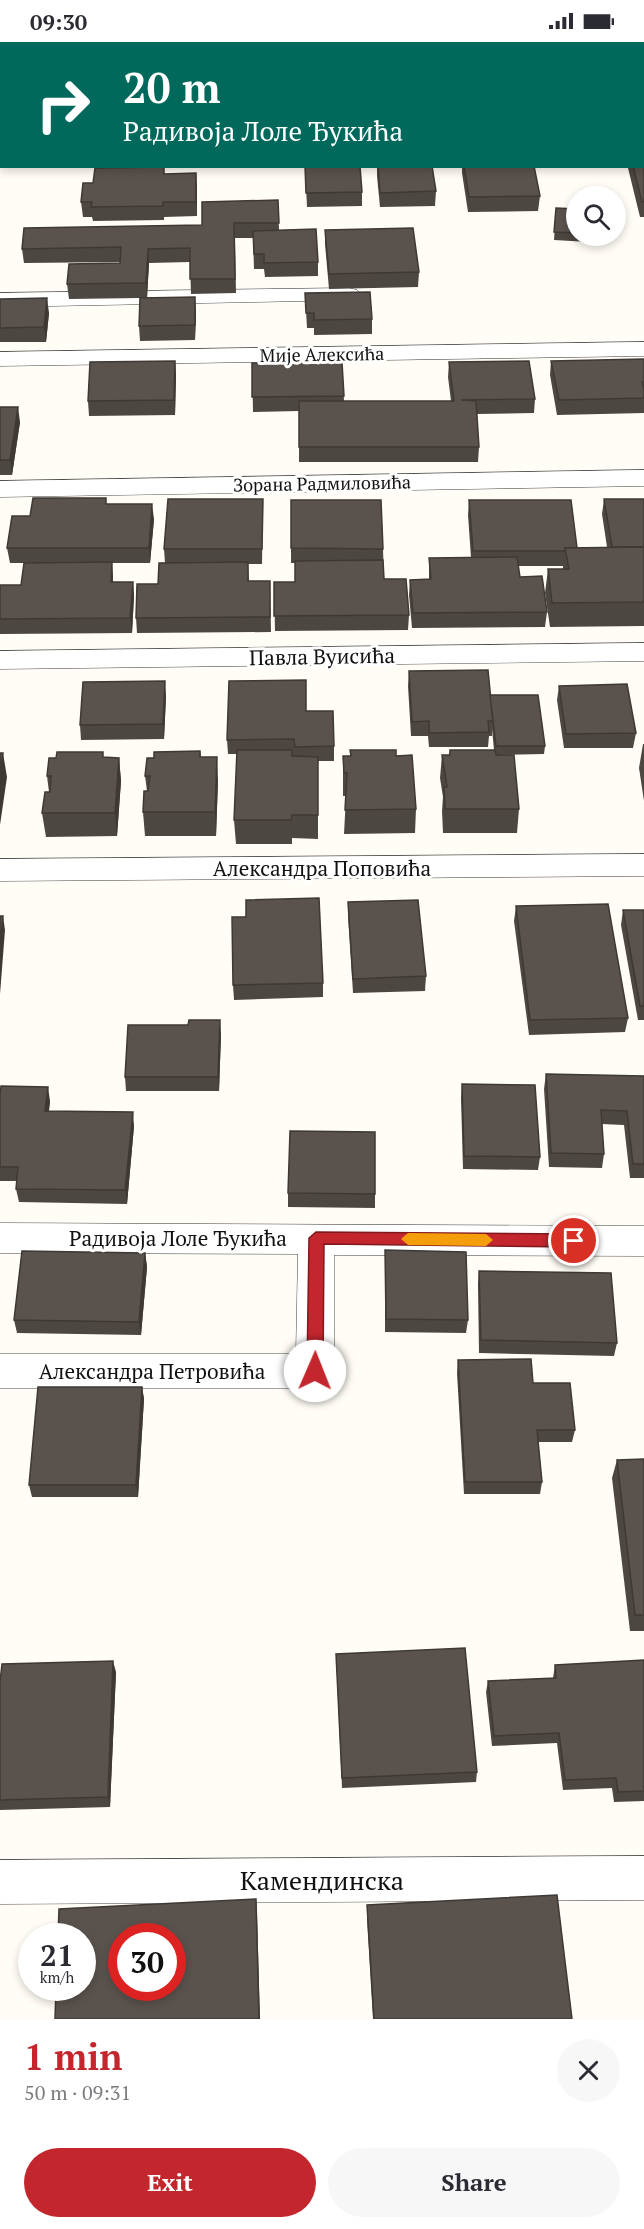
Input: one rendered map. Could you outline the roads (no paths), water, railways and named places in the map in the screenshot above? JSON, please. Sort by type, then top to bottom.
[{"type":"street","points":[[0,300],[357,295]]},
{"type":"street","name":"Мије Алексића","points":[[0,359],[644,350]]},
{"type":"street","name":"Зорана Радмиловића","points":[[0,489],[644,478]]},
{"type":"street","name":"Павла Вуисића","points":[[0,660],[644,652]]},
{"type":"street","name":"Александра Поповића","points":[[0,870],[644,865]]},
{"type":"street","name":"Радивоја Лоле Ђукића","points":[[0,1238],[644,1241]]},
{"type":"street","name":"Александра Петровића","points":[[0,1371],[315,1371],[316,1238]]},
{"type":"street","name":"Камендинска","points":[[0,1882],[644,1878]]}]
